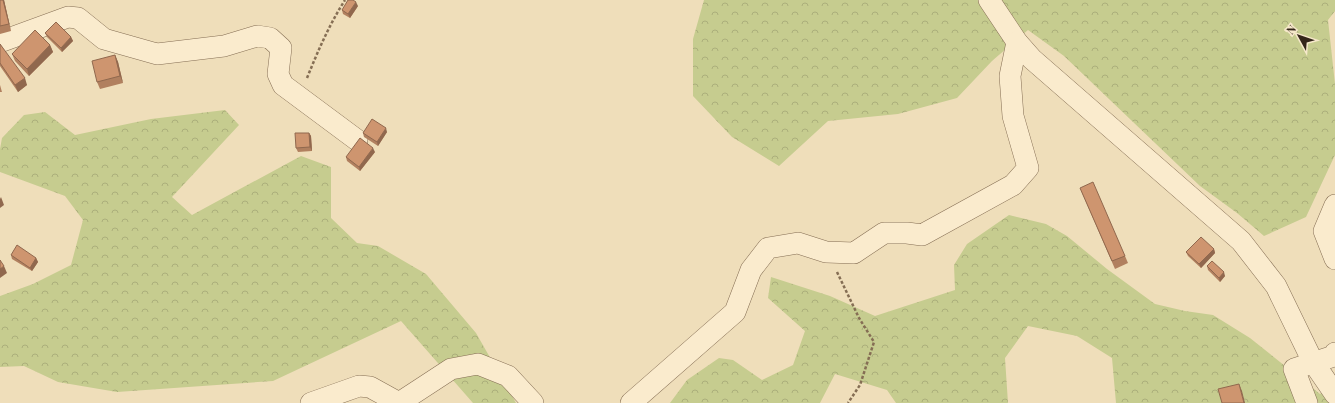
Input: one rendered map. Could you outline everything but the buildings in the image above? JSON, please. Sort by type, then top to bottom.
[{"type":"street","points":[[989,0],[1017,42],[1032,59],[1241,241],[1276,286],[1313,362],[1335,394]]},
{"type":"street","points":[[0,42],[68,17],[78,18],[104,39],[157,54],[224,46],[257,36],[270,38],[281,48],[278,74],[283,85],[357,140]]},
{"type":"street","points":[[631,403],[735,312],[751,270],[768,248],[798,243],[826,252],[854,253],[884,233],[922,235],[1013,185],[1028,168],[1013,116],[1010,76],[1017,42]]},
{"type":"street","points":[[1335,205],[1324,231],[1335,259]]},
{"type":"street","points":[[1307,403],[1294,369],[1334,356],[1335,353]]},
{"type":"street","points":[[311,403],[359,386],[370,387],[399,403],[451,369],[478,364],[508,376],[533,403]]},
{"type":"path","points":[[300,97],[324,38],[345,0]]},
{"type":"path","points":[[826,252],[859,318],[874,342],[860,386],[848,403]]},
{"type":"green space","points":[[704,0],[1335,0],[1335,11],[1328,20],[1335,84],[1335,155],[1306,217],[1264,236],[1237,213],[1200,186],[1064,56],[1028,30],[992,61],[957,98],[898,114],[828,121],[779,166],[732,137],[693,96],[693,39]]},
{"type":"green space","points":[[225,110],[239,125],[172,197],[192,215],[301,156],[331,167],[331,218],[357,243],[378,246],[426,274],[476,333],[516,403],[473,403],[401,321],[273,381],[117,392],[58,382],[24,366],[0,367],[0,296],[33,284],[71,265],[83,220],[65,196],[0,172],[0,149],[2,138],[24,115],[45,112],[75,135],[151,119]]},
{"type":"green space","points":[[1009,215],[1046,224],[1067,236],[1107,269],[1155,304],[1185,311],[1213,315],[1250,338],[1320,394],[1335,381],[1335,403],[1116,403],[1112,358],[1077,336],[1028,326],[1005,358],[1008,403],[896,403],[887,390],[835,374],[820,403],[670,403],[687,380],[719,358],[733,360],[762,380],[793,365],[805,331],[768,298],[771,277],[830,296],[875,316],[955,290],[954,265],[967,244]]}]
